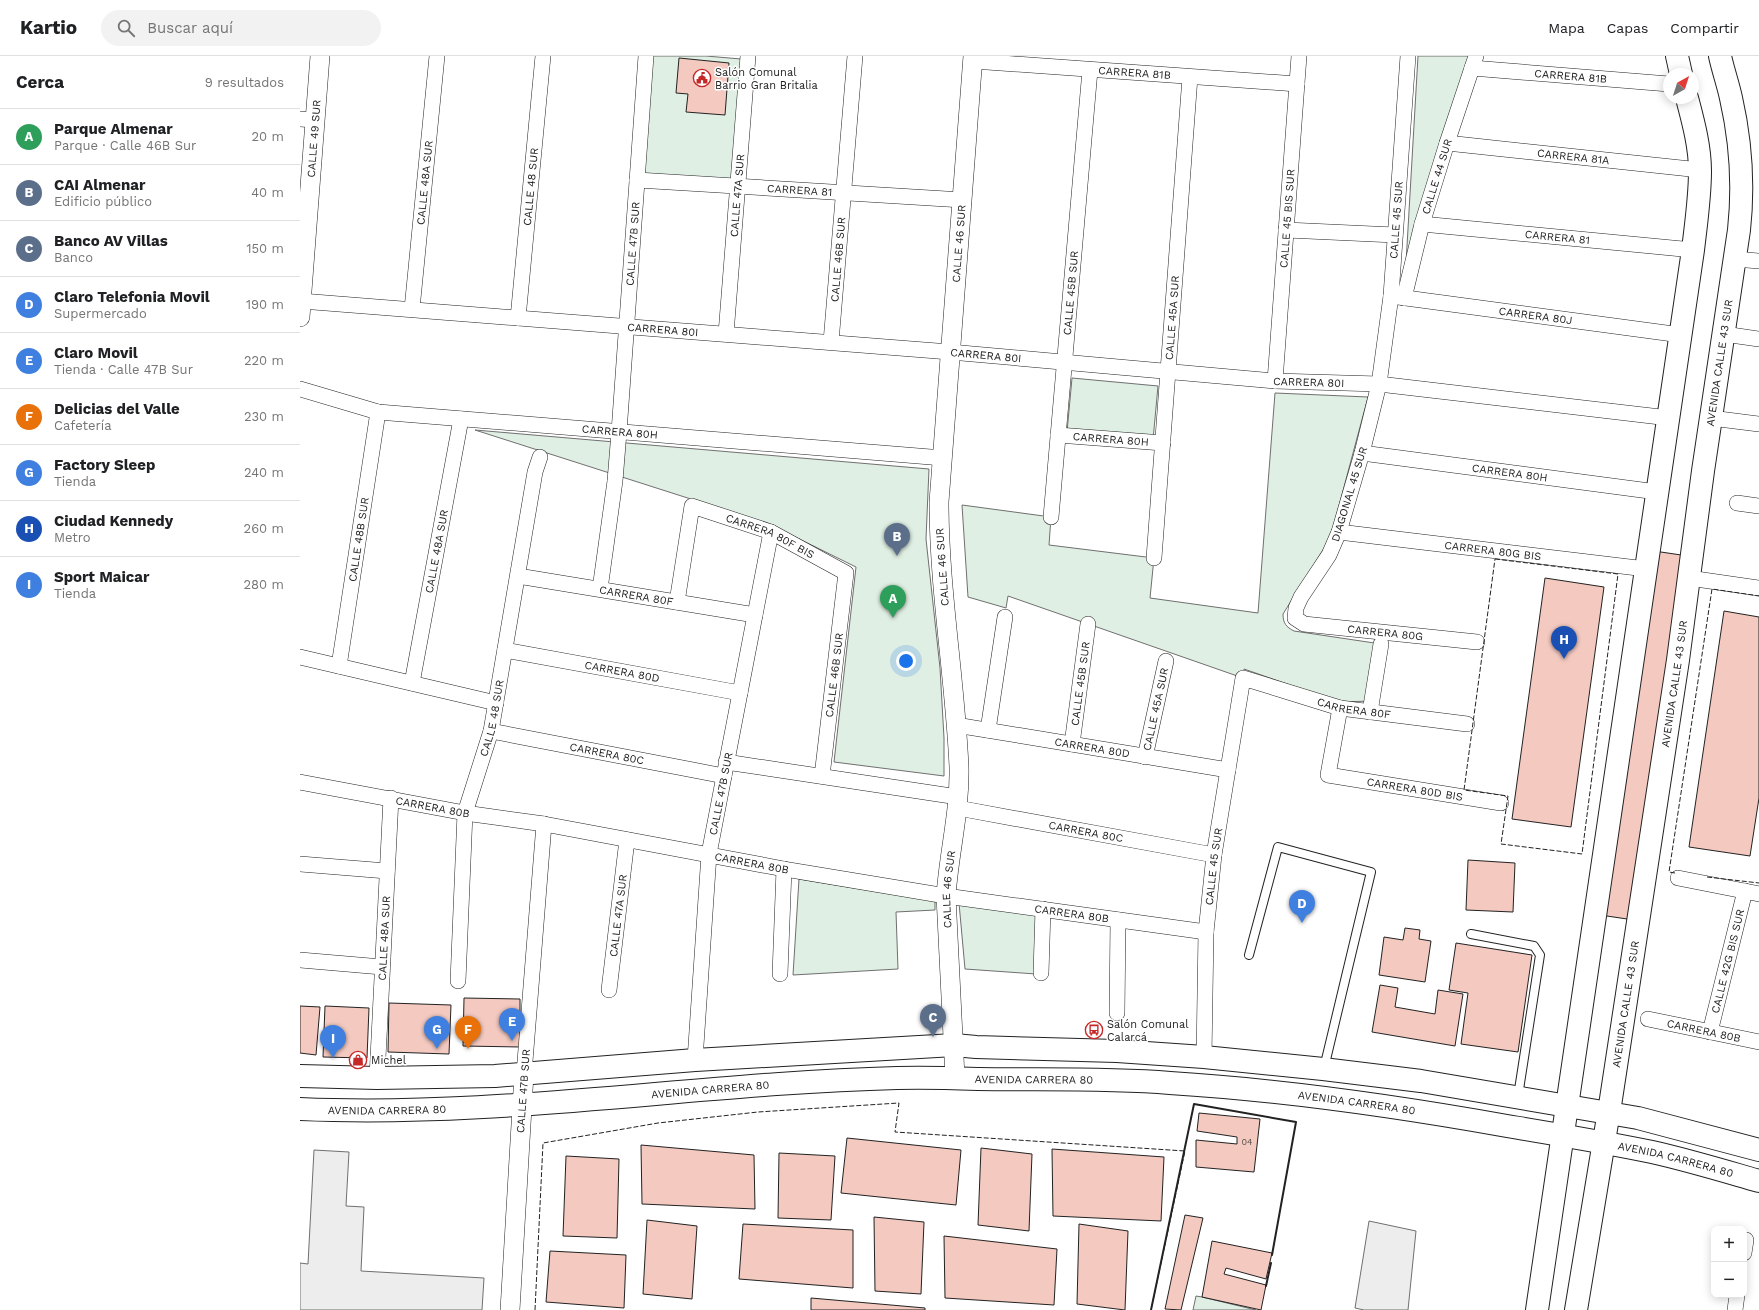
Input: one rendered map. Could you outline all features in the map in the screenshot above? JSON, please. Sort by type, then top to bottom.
[{"type":"main road","points":[[1677,56],[1680,68]]},
{"type":"main road","name":"AVENIDA CALLE 43 SUR","points":[[1576,1310],[1609,1113],[1678,660],[1711,418],[1735,259],[1742,199],[1742,173],[1731,99],[1720,56]]},
{"type":"main road","points":[[1537,1310],[1669,418],[1699,204],[1700,170],[1688,104]]},
{"type":"main road","points":[[300,1076],[377,1078],[495,1076],[819,1051],[954,1045],[1117,1051],[1204,1057],[1421,1081],[1518,1096],[1609,1113],[1679,1128],[1759,1150]]},
{"type":"main road","name":"AVENIDA CARRERA 80","points":[[300,1109],[341,1110],[522,1105],[840,1080],[955,1077],[976,1079],[1166,1082],[1253,1089],[1378,1104],[1603,1143],[1683,1160],[1759,1181]]},
{"type":"street","name":"CALLE 49 SUR","points":[[301,309],[307,120],[320,56]]},
{"type":"street","name":"CALLE 48A SUR","points":[[412,309],[437,56]]},
{"type":"street","name":"CALLE 48 SUR","points":[[518,318],[543,56]]},
{"type":"street","name":"CALLE 47B SUR","points":[[619,432],[646,56]]},
{"type":"street","name":"CALLE 47A SUR","points":[[726,334],[748,56]]},
{"type":"street","name":"CALLE 46B SUR","points":[[831,342],[845,193],[855,56]]},
{"type":"street","name":"CALLE 45 BIS SUR","points":[[1275,381],[1299,56]]},
{"type":"street","name":"CALLE 45 SUR","points":[[1379,384],[1398,297],[1395,235],[1408,56]]},
{"type":"street","name":"CARRERA 81B","points":[[973,59],[1090,70],[1297,84]]},
{"type":"street","name":"CALLE 46 SUR","points":[[955,1077],[946,896],[958,803],[956,725],[941,573],[939,502],[973,59]]},
{"type":"street","name":"CARRERA 81B","points":[[1474,62],[1663,83]]},
{"type":"street","name":"CALLE 44 SUR","points":[[1398,297],[1474,62]]},
{"type":"street","name":"CALLE 45B SUR","points":[[1051,517],[1090,70]]},
{"type":"street","name":"CALLE 45A SUR","points":[[1154,558],[1190,77]]},
{"type":"street","name":"CARRERA 81A","points":[[1447,143],[1700,170]]},
{"type":"street","name":"CARRERA 81","points":[[637,180],[963,200]]},
{"type":"street","name":"CARRERA 81","points":[[1422,224],[1693,250]]},
{"type":"street","points":[[1286,230],[1395,235]]},
{"type":"street","points":[[1735,259],[1759,262]]},
{"type":"street","name":"CARRERA 80J","points":[[1398,297],[1681,335]]},
{"type":"street","name":"CARRERA 80I","points":[[301,309],[412,309],[831,342],[1275,381],[1379,384],[1669,418]]},
{"type":"street","points":[[1724,334],[1759,339]]},
{"type":"street","name":"DIAGONAL 45 SUR","points":[[1295,618],[1296,608],[1301,597],[1330,555],[1339,532],[1362,453],[1379,384]]},
{"type":"street","name":"CARRERA 80H","points":[[300,389],[378,412],[943,458]]},
{"type":"street","name":"CALLE 48B SUR","points":[[339,666],[378,412]]},
{"type":"street","points":[[1711,418],[1759,424]]},
{"type":"street","name":"CALLE 48A SUR","points":[[412,684],[461,419]]},
{"type":"street","points":[[600,589],[619,432]]},
{"type":"street","name":"CARRERA 80H","points":[[1058,435],[1163,443]]},
{"type":"street","name":"CARRERA 80H","points":[[1362,453],[1657,492]]},
{"type":"street","name":"CALLE 48 SUR","points":[[458,981],[465,812],[491,731],[536,472],[540,457]]},
{"type":"street","points":[[1737,503],[1759,506]]},
{"type":"street","name":"CARRERA 80F BIS","points":[[677,602],[692,506],[771,532],[846,573]]},
{"type":"street","name":"CALLE 47B SUR","points":[[695,1060],[709,854],[771,532]]},
{"type":"street","name":"CARRERA 80G BIS","points":[[1339,532],[1646,569]]},
{"type":"street","name":"CALLE 46B SUR","points":[[822,776],[846,573]]},
{"type":"street","name":"CARRERA 80F","points":[[518,576],[755,615]]},
{"type":"street","points":[[1689,578],[1759,588]]},
{"type":"street","points":[[988,730],[1005,617]]},
{"type":"street","name":"CARRERA 80G","points":[[1295,618],[1304,624],[1477,642]]},
{"type":"street","name":"CALLE 45B SUR","points":[[1072,744],[1088,624]]},
{"type":"street","points":[[1370,712],[1381,644]]},
{"type":"street","name":"CARRERA 80D","points":[[505,650],[740,693]]},
{"type":"street","points":[[300,657],[496,703]]},
{"type":"street","name":"CALLE 45A SUR","points":[[1145,757],[1166,661]]},
{"type":"street","name":"CALLE 45 SUR","points":[[1204,1057],[1206,932],[1214,855],[1243,678]]},
{"type":"street","name":"CARRERA 80F","points":[[1243,678],[1340,708],[1467,724]]},
{"type":"street","name":"CARRERA 80D BIS","points":[[1340,708],[1328,775],[1502,803]]},
{"type":"street","name":"CARRERA 80D","points":[[956,725],[1228,770]]},
{"type":"street","name":"CARRERA 80C","points":[[491,731],[725,769],[822,776],[1214,855]]},
{"type":"street","name":"CARRERA 80B","points":[[300,782],[465,812],[544,824],[784,869],[946,896],[1206,932]]},
{"type":"street","name":"CALLE 48A SUR","points":[[377,1078],[391,798]]},
{"type":"street","name":"CALLE 47B SUR","points":[[510,1310],[524,1074],[544,824]]},
{"type":"street","name":"CALLE 47A SUR","points":[[609,990],[627,840]]},
{"type":"street","points":[[300,864],[388,871]]},
{"type":"street","points":[[780,974],[784,869]]},
{"type":"street","points":[[1678,878],[1752,893]]},
{"type":"street","name":"CALLE 42G BIS SUR","points":[[1710,1032],[1752,893]]},
{"type":"street","points":[[1041,973],[1043,909]]},
{"type":"street","points":[[1117,1013],[1118,920]]},
{"type":"street","points":[[300,960],[382,967]]},
{"type":"street","name":"CARRERA 80B","points":[[1648,1019],[1759,1042]]},
{"type":"street","points":[[1735,1310],[1737,1298]]},
{"type":"lane","points":[[1249,955],[1278,847],[1371,872],[1323,1069]]},
{"type":"lane","points":[[1471,934],[1534,946],[1540,955],[1518,1096]]},
{"type":"green space","points":[[652,56],[706,56],[741,59],[733,182],[644,176]]},
{"type":"green space","points":[[1418,56],[1476,56],[1404,298]]},
{"type":"green space","points":[[1072,378],[1158,386],[1153,440],[1067,432]]},
{"type":"green space","points":[[1275,393],[1368,397],[1333,528],[1326,545],[1283,614],[1286,624],[1294,631],[1381,644],[1372,701],[1339,702],[1244,669],[1243,678],[1008,596],[1006,608],[968,597],[962,505],[1051,517],[1049,545],[1154,558],[1150,598],[1258,613]]},
{"type":"green space","points":[[475,430],[929,469],[926,539],[940,668],[944,738],[944,776],[834,762],[856,567],[769,524]]},
{"type":"green space","points":[[799,879],[935,901],[935,910],[896,912],[898,969],[793,975]]},
{"type":"green space","points":[[959,903],[1038,914],[1036,974],[965,969]]},
{"type":"green space","points":[[1196,1296],[1202,1297],[1256,1310],[1193,1310]]},
{"type":"shaded area","points":[[314,1150],[349,1152],[346,1206],[364,1207],[361,1271],[484,1278],[482,1310],[300,1310],[300,1263],[308,1264]]},
{"type":"shaded area","points":[[1369,1221],[1416,1231],[1408,1310],[1364,1310],[1355,1308]]},
{"type":"building","name":"Salón Comunal Barrio Gran Britalia","points":[[679,58],[729,63],[725,115],[686,112],[688,94],[676,93]]},
{"type":"building","points":[[1654,551],[1688,556],[1634,920],[1600,915]]},
{"type":"building","points":[[1545,578],[1604,587],[1571,827],[1512,819]]},
{"type":"building","points":[[1724,611],[1759,617],[1759,798],[1750,856],[1689,847]]},
{"type":"building","points":[[1468,860],[1515,863],[1513,912],[1466,910]]},
{"type":"building","points":[[1405,928],[1420,930],[1419,939],[1431,941],[1425,982],[1379,975],[1384,937],[1403,940]]},
{"type":"building","points":[[1456,943],[1532,955],[1518,1052],[1461,1044],[1468,993],[1449,990]]},
{"type":"building","points":[[1380,985],[1398,988],[1395,1007],[1435,1014],[1438,990],[1463,994],[1455,1046],[1372,1032]]},
{"type":"building","points":[[464,998],[520,999],[520,1047],[463,1046]]},
{"type":"building","points":[[389,1003],[451,1005],[449,1054],[388,1052]]},
{"type":"building","points":[[300,1006],[320,1007],[316,1055],[300,1053]]},
{"type":"building","points":[[325,1006],[369,1008],[367,1058],[323,1057]]},
{"type":"building","points":[[1199,1113],[1260,1119],[1254,1172],[1196,1167],[1196,1140],[1237,1144],[1237,1137],[1197,1131]]},
{"type":"building","points":[[847,1138],[961,1150],[956,1205],[841,1193]]},
{"type":"building","points":[[641,1145],[754,1155],[755,1209],[642,1204]]},
{"type":"building","points":[[981,1148],[1032,1154],[1029,1231],[978,1225]]},
{"type":"building","points":[[1052,1149],[1164,1157],[1161,1221],[1053,1216]]},
{"type":"building","points":[[779,1153],[835,1156],[831,1220],[778,1218]]},
{"type":"building","points":[[566,1156],[619,1159],[617,1238],[563,1236]]},
{"type":"building","points":[[1185,1215],[1203,1218],[1181,1310],[1165,1309]]},
{"type":"building","points":[[874,1217],[924,1222],[921,1294],[875,1291]]},
{"type":"building","points":[[647,1220],[697,1226],[692,1299],[643,1294]]},
{"type":"building","points":[[743,1224],[853,1230],[853,1288],[739,1279]]},
{"type":"building","points":[[1079,1224],[1128,1231],[1125,1310],[1077,1304]]},
{"type":"building","points":[[944,1236],[1057,1249],[1054,1305],[945,1298]]},
{"type":"building","points":[[1212,1241],[1272,1253],[1266,1279],[1226,1268],[1224,1274],[1266,1285],[1261,1310],[1202,1297]]},
{"type":"building","points":[[550,1251],[626,1255],[624,1308],[546,1302]]},
{"type":"building","points":[[811,1298],[925,1308],[925,1310],[811,1310]]},
{"type":"fence","points":[[1495,559],[1618,574],[1582,854],[1501,844],[1508,796],[1464,790],[1495,559]]},
{"type":"fence","points":[[1675,873],[1669,872],[1712,589],[1759,596]]},
{"type":"fence","points":[[1707,877],[1759,883]]},
{"type":"fence","points":[[535,1310],[543,1143],[658,1123],[758,1112],[899,1103],[895,1132],[1185,1151],[1151,1310]]},
{"type":"wall","points":[[1151,1310],[1194,1104],[1296,1122],[1272,1255]]},
{"type":"wall","points":[[1266,1286],[1271,1263]]},
{"type":"place","name":"Salón Comunal Barrio Gran Britalia","points":[[702,78]]},
{"type":"place","name":"CAI Almenar","points":[[897,556]]},
{"type":"place","name":"Parque Almenar","points":[[893,618]]},
{"type":"place","name":"Ciudad Kennedy","points":[[1564,659]]},
{"type":"place","name":"Claro Telefonia Movil","points":[[1302,923]]},
{"type":"place","name":"Salón Comunal Calarcá","points":[[1094,1030]]},
{"type":"place","name":"Banco AV Villas","points":[[933,1037]]},
{"type":"place","name":"Claro Movil","points":[[512,1041]]},
{"type":"place","name":"Factory Sleep","points":[[437,1049]]},
{"type":"place","name":"Delicias del Valle","points":[[468,1049]]},
{"type":"place","name":"Sport Maicar","points":[[333,1058]]},
{"type":"place","name":"Michel","points":[[358,1060]]}]
